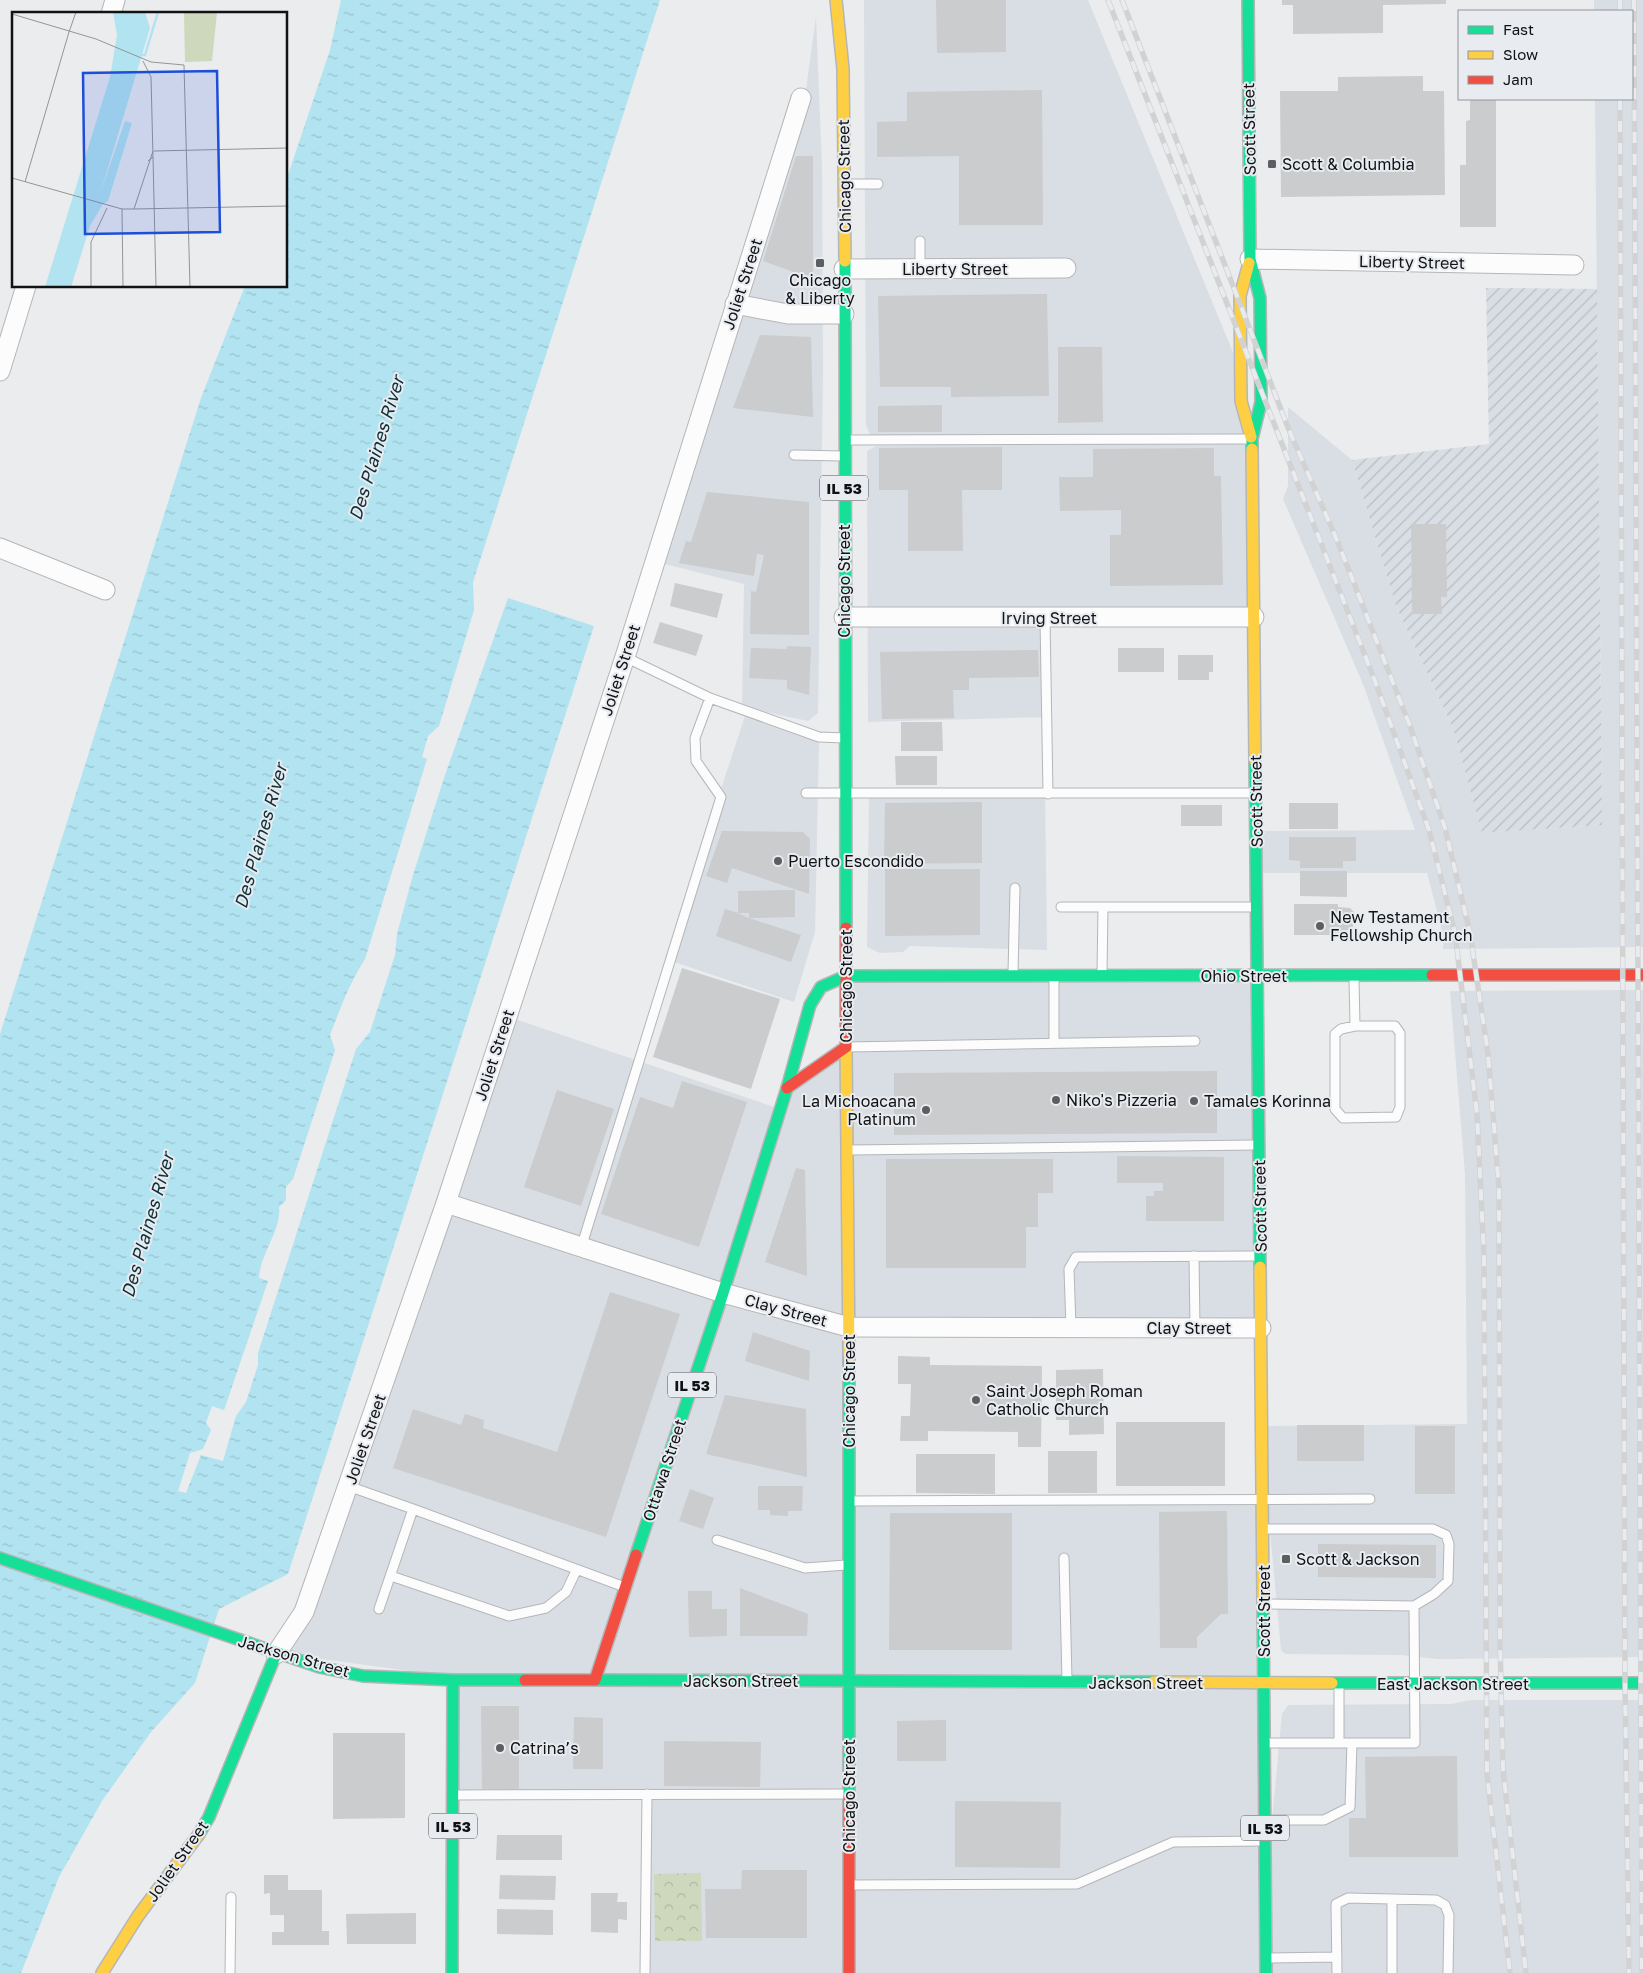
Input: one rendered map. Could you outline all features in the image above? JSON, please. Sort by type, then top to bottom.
[{"type":"main road","name":"Chicago Street","points":[[836,0],[840,24],[842,62],[845,184],[844,617],[847,739],[846,1047],[849,1327],[848,1681],[850,1973]]},
{"type":"main road","name":"Scott Street","points":[[1248,0],[1250,259],[1260,298],[1261,393],[1261,402],[1252,438],[1266,1973]]},
{"type":"main road","name":"Scott Street","points":[[1250,259],[1240,296],[1240,325],[1241,401],[1252,438]]},
{"type":"main road","name":"Ohio Street","points":[[846,976],[1643,975]]},
{"type":"main road","name":"Ottawa Street","points":[[596,1680],[722,1294],[787,1088],[810,1005],[822,987],[846,976]]},
{"type":"main road","points":[[787,1088],[846,1047]]},
{"type":"main road","name":"Jackson Street","points":[[0,1558],[276,1654],[319,1667],[363,1676],[453,1680],[1264,1682]]},
{"type":"main road","name":"Joliet Street","points":[[102,1973],[138,1916],[194,1843],[209,1817],[276,1654]]},
{"type":"main road","name":"IL 53","points":[[452,1973],[453,1680]]},
{"type":"main road","name":"East Jackson Street","points":[[1264,1682],[1415,1685],[1643,1683]]},
{"type":"street","name":"Joliet Street","points":[[276,1654],[304,1612],[446,1203],[625,657],[801,98]]},
{"type":"street","name":"Liberty Street","points":[[1250,259],[1574,265]]},
{"type":"street","name":"Liberty Street","points":[[844,269],[1066,268]]},
{"type":"street","points":[[0,371],[25,288]]},
{"type":"street","points":[[735,304],[788,314],[844,314]]},
{"type":"street","points":[[0,548],[105,590]]},
{"type":"street","name":"Irving Street","points":[[844,617],[1254,617]]},
{"type":"street","name":"Clay Street","points":[[446,1203],[722,1294],[849,1327],[1261,1328]]},
{"type":"lane","points":[[845,184],[878,184]]},
{"type":"lane","points":[[920,241],[920,269]]},
{"type":"lane","points":[[844,440],[1252,438]]},
{"type":"lane","points":[[794,455],[844,456]]},
{"type":"lane","points":[[1046,618],[1048,794]]},
{"type":"lane","points":[[625,657],[710,698],[818,737],[847,739]]},
{"type":"lane","points":[[581,1248],[721,797],[696,761],[695,738],[710,698]]},
{"type":"lane","points":[[806,793],[846,795],[1256,792]]},
{"type":"lane","points":[[1013,976],[1015,888]]},
{"type":"lane","points":[[1061,907],[1257,907]]},
{"type":"lane","points":[[1102,908],[1102,976]]},
{"type":"lane","points":[[1054,976],[1054,1043]]},
{"type":"lane","points":[[1354,976],[1355,1026]]},
{"type":"lane","points":[[1355,1026],[1395,1026],[1400,1033],[1400,1107],[1396,1117],[1343,1118],[1336,1108],[1335,1034],[1341,1029],[1355,1026]]},
{"type":"lane","points":[[846,1047],[1195,1041]]},
{"type":"lane","points":[[848,1150],[1259,1145]]},
{"type":"lane","points":[[1194,1256],[1195,1328]]},
{"type":"lane","points":[[1071,1328],[1069,1269],[1076,1257],[1260,1256]]},
{"type":"lane","points":[[348,1486],[576,1571],[625,1587]]},
{"type":"lane","points":[[848,1501],[1370,1499]]},
{"type":"lane","points":[[379,1609],[413,1509]]},
{"type":"lane","points":[[1263,1529],[1433,1529],[1446,1535],[1449,1544],[1448,1581],[1434,1594],[1414,1606],[1264,1604]]},
{"type":"lane","points":[[717,1540],[805,1568],[848,1564]]},
{"type":"lane","points":[[1064,1558],[1067,1683]]},
{"type":"lane","points":[[391,1576],[509,1616],[546,1608],[566,1592],[576,1571]]},
{"type":"lane","points":[[1265,1743],[1415,1742],[1414,1606]]},
{"type":"lane","points":[[1339,1684],[1339,1743]]},
{"type":"lane","points":[[1265,1820],[1324,1820],[1350,1807],[1352,1743]]},
{"type":"lane","points":[[453,1794],[849,1794]]},
{"type":"lane","points":[[645,1973],[647,1794]]},
{"type":"lane","points":[[850,1884],[1077,1884],[1172,1842],[1266,1840]]},
{"type":"lane","points":[[230,1973],[231,1897]]},
{"type":"lane","points":[[1337,1973],[1336,1904],[1348,1898],[1436,1900],[1445,1905],[1449,1915],[1448,1973]]},
{"type":"lane","points":[[1392,1899],[1392,1973]]},
{"type":"lane","points":[[1266,1958],[1337,1957]]},
{"type":"shaded area","points":[[864,0],[1088,0],[1248,389],[1249,434],[870,435],[866,425]]},
{"type":"shaded area","points":[[1594,0],[1643,0],[1643,947],[1443,949],[1444,938],[1427,873],[1259,873],[1259,831],[1415,830],[1363,684],[1283,499],[1288,486],[1288,407],[1352,460],[1396,606],[1453,728],[1482,833],[1602,825],[1595,100],[1633,100],[1633,10],[1594,10]]},
{"type":"shaded area","points":[[816,17],[822,167],[823,373],[818,713],[808,721],[742,707],[744,584],[657,562],[805,97]]},
{"type":"shaded area","points":[[1486,288],[1597,289],[1602,825],[1482,833],[1453,728],[1396,606],[1352,460],[1489,444]]},
{"type":"shaded area","points":[[1251,440],[1252,615],[1045,616],[1045,717],[868,722],[867,451],[876,446]]},
{"type":"shaded area","points":[[746,713],[819,740],[815,932],[794,1002],[665,959]]},
{"type":"shaded area","points":[[1045,792],[1047,950],[910,946],[903,952],[880,953],[867,947],[869,793]]},
{"type":"shaded area","points":[[847,977],[1259,977],[1261,1327],[850,1326]]},
{"type":"shaded area","points":[[1643,990],[1643,1657],[1437,1659],[1401,1655],[1285,1654],[1281,1650],[1267,1498],[1268,1426],[1467,1424],[1465,1174],[1450,991]]},
{"type":"shaded area","points":[[509,1017],[777,1108],[595,1676],[454,1677],[278,1653],[305,1615]]},
{"type":"shaded area","points":[[845,1049],[847,1326],[724,1293],[787,1089]]},
{"type":"shaded area","points":[[724,1296],[847,1328],[847,1679],[597,1675]]},
{"type":"shaded area","points":[[1266,1498],[1264,1685],[849,1680],[850,1502]]},
{"type":"shaded area","points":[[454,1680],[846,1683],[849,1973],[645,1973],[645,1793],[454,1793]]},
{"type":"shaded area","points":[[850,1683],[1263,1688],[1268,1863],[1282,1714],[1288,1705],[1451,1704],[1471,1700],[1643,1700],[1643,1973],[852,1973]]},
{"type":"green space","points":[[701,1873],[702,1941],[655,1941],[654,1874]]},
{"type":"water","name":"Des Plaines River","points":[[341,0],[660,0],[473,582],[474,610],[439,726],[428,736],[422,757],[427,759],[365,959],[350,986],[330,1035],[335,1050],[293,1179],[286,1187],[286,1200],[279,1207],[277,1224],[260,1269],[259,1278],[268,1281],[224,1410],[212,1406],[206,1423],[211,1430],[203,1449],[190,1453],[178,1491],[186,1493],[201,1455],[223,1461],[236,1416],[246,1402],[258,1365],[258,1353],[356,1049],[370,1032],[395,955],[397,934],[413,875],[445,775],[508,598],[594,626],[288,1574],[219,1609],[195,1683],[151,1732],[102,1801],[59,1877],[21,1973],[0,1973],[0,1034],[201,398],[244,288],[288,288],[288,175],[330,50]]},
{"type":"building","points":[[936,0],[1006,0],[1006,52],[937,53]]},
{"type":"building","points":[[1282,0],[1446,0],[1446,4],[1383,5],[1383,33],[1293,34],[1293,5],[1282,5]]},
{"type":"building","points":[[1423,76],[1423,91],[1444,91],[1445,195],[1281,197],[1280,91],[1338,91],[1338,77]]},
{"type":"building","points":[[1042,90],[1043,225],[959,225],[959,156],[877,157],[877,122],[907,121],[907,92]]},
{"type":"building","points":[[1470,100],[1496,100],[1496,227],[1460,227],[1460,165],[1466,165],[1466,121],[1470,120]]},
{"type":"building","points":[[796,156],[813,156],[813,279],[763,261]]},
{"type":"building","points":[[1047,294],[1049,396],[951,397],[951,387],[880,387],[878,296]]},
{"type":"building","points":[[760,335],[811,337],[813,417],[733,408]]},
{"type":"building","points":[[1058,347],[1102,347],[1103,422],[1058,423]]},
{"type":"building","points":[[942,405],[942,432],[878,432],[878,406]]},
{"type":"building","points":[[1002,447],[1002,490],[962,490],[963,551],[908,551],[908,490],[879,490],[879,448]]},
{"type":"building","points":[[1214,448],[1214,476],[1221,476],[1223,585],[1110,586],[1110,535],[1121,535],[1121,510],[1060,511],[1059,477],[1093,477],[1093,449]]},
{"type":"building","points":[[707,492],[809,502],[809,635],[750,634],[751,591],[756,592],[764,555],[757,554],[754,576],[679,563],[686,541],[691,542]]},
{"type":"building","points":[[1411,524],[1446,524],[1447,597],[1441,597],[1442,614],[1412,614]]},
{"type":"building","points":[[675,583],[723,594],[717,618],[670,606]]},
{"type":"building","points":[[660,622],[703,635],[696,656],[653,643]]},
{"type":"building","points":[[787,646],[811,647],[809,695],[787,689],[787,680],[749,678],[751,648],[787,649]]},
{"type":"building","points":[[1118,648],[1164,648],[1164,672],[1118,672]]},
{"type":"building","points":[[1038,650],[1039,677],[969,678],[969,690],[953,690],[954,718],[882,719],[880,652]]},
{"type":"building","points":[[1178,655],[1213,655],[1213,672],[1209,672],[1209,680],[1178,680]]},
{"type":"building","points":[[901,722],[942,722],[943,751],[901,751]]},
{"type":"building","points":[[895,756],[937,756],[937,785],[896,785]]},
{"type":"building","points":[[982,802],[982,863],[884,864],[885,803]]},
{"type":"building","points":[[1289,803],[1338,803],[1338,829],[1289,829]]},
{"type":"building","points":[[1181,805],[1222,805],[1222,826],[1181,826]]},
{"type":"building","points":[[722,831],[803,832],[810,839],[809,894],[732,868],[727,883],[706,876]]},
{"type":"building","points":[[1289,837],[1356,837],[1356,861],[1343,861],[1343,868],[1300,868],[1300,861],[1289,860]]},
{"type":"building","points":[[885,869],[980,869],[980,935],[885,936]]},
{"type":"building","points":[[1300,871],[1347,871],[1347,897],[1300,896]]},
{"type":"building","points":[[795,890],[795,917],[749,918],[749,913],[738,913],[738,891]]},
{"type":"building","points":[[1294,904],[1338,904],[1338,907],[1350,908],[1355,913],[1356,920],[1352,928],[1345,931],[1345,935],[1294,935]]},
{"type":"building","points":[[725,909],[801,935],[791,962],[716,936]]},
{"type":"building","points":[[682,968],[780,999],[751,1089],[653,1057]]},
{"type":"building","points":[[1217,1071],[1217,1133],[894,1135],[894,1073]]},
{"type":"building","points":[[682,1081],[747,1102],[699,1247],[601,1214],[640,1097],[673,1108]]},
{"type":"building","points":[[557,1090],[614,1109],[581,1206],[524,1187]]},
{"type":"building","points":[[1117,1156],[1224,1157],[1224,1221],[1146,1221],[1146,1196],[1154,1196],[1154,1191],[1163,1191],[1163,1183],[1117,1183]]},
{"type":"building","points":[[886,1159],[1053,1159],[1053,1193],[1038,1193],[1038,1227],[1026,1227],[1026,1268],[886,1268]]},
{"type":"building","points":[[796,1168],[805,1170],[807,1276],[765,1262]]},
{"type":"building","points":[[610,1292],[680,1314],[606,1537],[393,1468],[413,1409],[461,1425],[465,1414],[484,1420],[483,1428],[557,1452]]},
{"type":"building","points":[[753,1332],[810,1351],[809,1381],[745,1361]]},
{"type":"building","name":"Saint Joseph Roman Catholic Church","points":[[898,1356],[930,1357],[930,1365],[1042,1366],[1041,1447],[1018,1447],[1018,1432],[928,1431],[928,1441],[900,1441],[901,1416],[910,1416],[911,1384],[898,1384]]},
{"type":"building","points":[[1103,1369],[1104,1434],[1069,1435],[1069,1420],[1056,1420],[1056,1370]]},
{"type":"building","points":[[725,1395],[806,1409],[807,1477],[706,1454]]},
{"type":"building","points":[[1116,1422],[1225,1422],[1225,1486],[1116,1486]]},
{"type":"building","points":[[1297,1425],[1364,1425],[1364,1461],[1297,1461]]},
{"type":"building","points":[[1415,1426],[1455,1426],[1455,1494],[1415,1494]]},
{"type":"building","points":[[1048,1451],[1097,1451],[1097,1493],[1048,1493]]},
{"type":"building","points":[[916,1454],[995,1454],[995,1494],[916,1493]]},
{"type":"building","points":[[758,1486],[803,1486],[802,1511],[788,1511],[788,1516],[770,1515],[770,1510],[758,1510]]},
{"type":"building","points":[[690,1489],[714,1498],[703,1529],[679,1521]]},
{"type":"building","points":[[1227,1511],[1228,1614],[1221,1614],[1197,1637],[1197,1648],[1160,1648],[1159,1512]]},
{"type":"building","points":[[890,1513],[1012,1513],[1012,1650],[889,1650]]},
{"type":"building","points":[[1318,1544],[1436,1545],[1436,1578],[1318,1577]]},
{"type":"building","points":[[740,1588],[808,1614],[807,1636],[740,1636]]},
{"type":"building","points":[[688,1591],[712,1591],[712,1609],[727,1609],[727,1636],[689,1637]]},
{"type":"building","name":"Catrina’s","points":[[481,1706],[519,1706],[519,1789],[482,1789]]},
{"type":"building","points":[[574,1717],[603,1718],[603,1769],[573,1769]]},
{"type":"building","points":[[946,1720],[946,1761],[897,1761],[897,1721]]},
{"type":"building","points":[[333,1733],[405,1733],[405,1818],[333,1819]]},
{"type":"building","points":[[664,1741],[761,1742],[760,1787],[664,1786]]},
{"type":"building","points":[[1457,1756],[1458,1857],[1349,1857],[1349,1818],[1366,1818],[1365,1757]]},
{"type":"building","points":[[955,1801],[1061,1802],[1060,1868],[955,1867]]},
{"type":"building","points":[[497,1835],[562,1835],[562,1860],[496,1860]]},
{"type":"building","points":[[742,1870],[807,1870],[807,1938],[706,1938],[705,1889],[741,1889]]},
{"type":"building","points":[[264,1875],[288,1875],[288,1890],[322,1890],[322,1931],[329,1931],[329,1945],[272,1945],[272,1932],[284,1932],[284,1915],[270,1915],[270,1893],[264,1894]]},
{"type":"building","points":[[500,1875],[556,1876],[555,1900],[499,1899]]},
{"type":"building","points":[[591,1893],[618,1893],[617,1902],[627,1902],[627,1920],[618,1919],[618,1933],[591,1932]]},
{"type":"building","points":[[497,1909],[553,1910],[553,1935],[497,1934]]},
{"type":"building","points":[[416,1913],[416,1944],[347,1944],[346,1914]]},
{"type":"railway","points":[[1108,0],[1375,681],[1429,830],[1455,933],[1477,1114],[1484,1255],[1487,1774],[1510,1973]]},
{"type":"railway","points":[[1122,0],[1289,430],[1337,540],[1410,726],[1445,828],[1470,933],[1488,1054],[1499,1188],[1500,1642],[1503,1769],[1526,1973]]},
{"type":"railway","points":[[1620,0],[1620,10]]},
{"type":"railway","points":[[1634,0],[1642,1973]]},
{"type":"railway","points":[[1620,100],[1625,1683],[1629,1973]]},
{"type":"traffic: fast","points":[[1248,0],[1250,259],[1260,298],[1261,402],[1252,439],[1252,449]]},
{"type":"traffic: fast","points":[[845,261],[846,928]]},
{"type":"traffic: fast","points":[[1255,761],[1260,1267]]},
{"type":"traffic: fast","points":[[846,976],[1432,975]]},
{"type":"traffic: fast","points":[[636,1555],[723,1293],[787,1088],[810,1005],[821,987],[846,976]]},
{"type":"traffic: fast","points":[[849,1357],[849,1797]]},
{"type":"traffic: fast","points":[[0,1558],[319,1667],[363,1676],[453,1680]]},
{"type":"traffic: fast","points":[[1263,1600],[1266,1973]]},
{"type":"traffic: fast","points":[[199,1834],[209,1817],[276,1654]]},
{"type":"traffic: fast","points":[[452,1973],[453,1680],[525,1680]]},
{"type":"traffic: fast","points":[[595,1680],[1153,1682]]},
{"type":"traffic: fast","points":[[1332,1683],[1643,1683]]},
{"type":"traffic: slow","points":[[836,0],[843,69],[845,261]]},
{"type":"traffic: slow","points":[[1249,263],[1240,296],[1241,401],[1251,437]]},
{"type":"traffic: slow","points":[[1252,449],[1255,761]]},
{"type":"traffic: slow","points":[[846,1047],[849,1357]]},
{"type":"traffic: slow","points":[[1260,1267],[1263,1600]]},
{"type":"traffic: slow","points":[[1153,1682],[1332,1683]]},
{"type":"traffic: slow","points":[[102,1973],[138,1916],[199,1834]]},
{"type":"traffic: jam","points":[[787,1088],[846,1047],[846,928]]},
{"type":"traffic: jam","points":[[1432,975],[1643,975]]},
{"type":"traffic: jam","points":[[525,1680],[595,1680],[636,1555]]},
{"type":"traffic: jam","points":[[849,1797],[849,1973]]},
{"type":"place","name":"Scott & Columbia","points":[[1272,164]]},
{"type":"place","name":"Chicago & Liberty","points":[[820,263]]},
{"type":"place","name":"Puerto Escondido","points":[[778,861]]},
{"type":"place","name":"New Testament Fellowship Church","points":[[1320,926]]},
{"type":"place","name":"Niko's Pizzeria","points":[[1056,1100]]},
{"type":"place","name":"Tamales Korinna","points":[[1194,1101]]},
{"type":"place","name":"La Michoacana Platinum","points":[[926,1110]]},
{"type":"place","name":"Saint Joseph Roman Catholic Church","points":[[976,1400]]},
{"type":"place","name":"Scott & Jackson","points":[[1286,1559]]},
{"type":"place","name":"Catrina’s","points":[[500,1748]]}]
